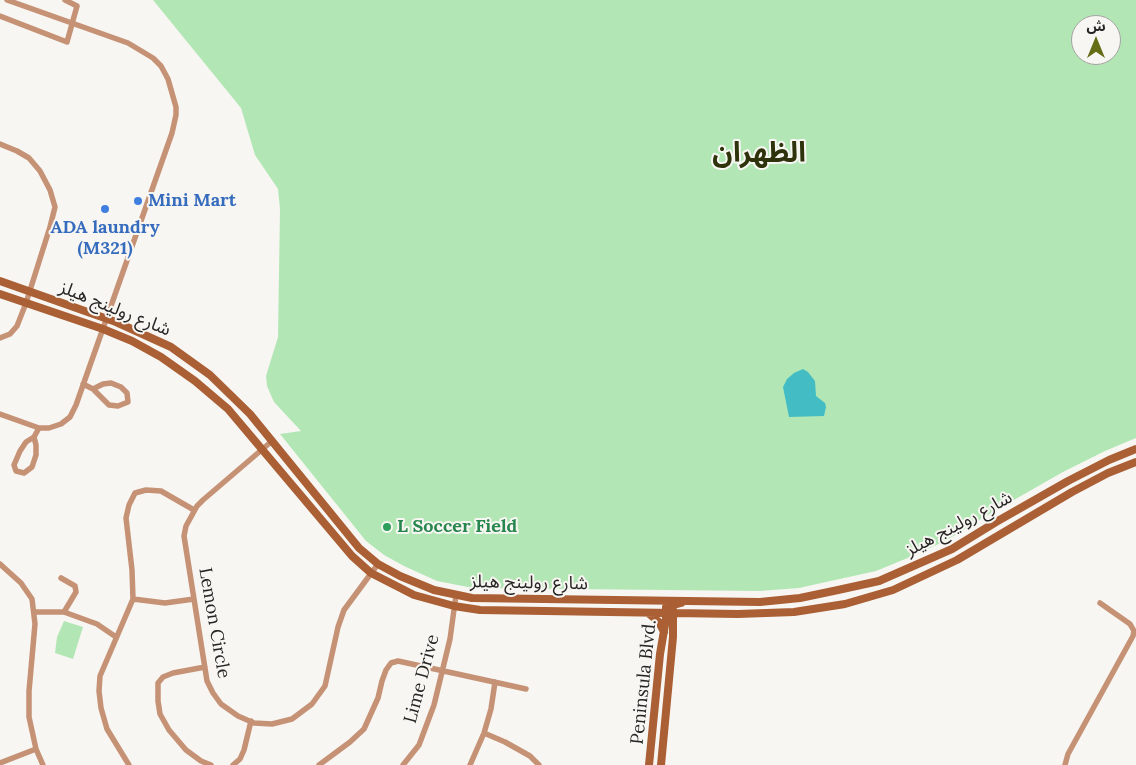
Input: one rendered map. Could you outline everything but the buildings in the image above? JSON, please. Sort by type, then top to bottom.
[{"type":"main road","name":"شارع رولينج هيلز","points":[[0,281],[106,319],[171,347],[210,375],[250,414],[359,548],[378,564],[400,576],[434,590],[472,598],[760,602],[800,598],[879,581],[952,549],[1068,481],[1109,460],[1136,449]]},
{"type":"main road","name":"شارع رولينج هيلز","points":[[0,294],[103,329],[139,344],[161,357],[195,381],[228,409],[352,556],[371,573],[414,595],[454,606],[480,610],[668,611],[738,614],[794,612],[845,604],[893,590],[957,560],[1072,492],[1108,473],[1136,462]]},
{"type":"main road","points":[[563,611],[564,599]]},
{"type":"main road","name":"Peninsula Blvd.","points":[[661,600],[668,611],[673,631],[661,765]]},
{"type":"main road","name":"Peninsula Blvd.","points":[[668,611],[690,601]]},
{"type":"main road","name":"Peninsula Blvd.","points":[[650,765],[664,632],[668,611]]},
{"type":"main road","points":[[648,612],[659,622],[664,632]]},
{"type":"main road","points":[[673,631],[678,622],[688,613]]},
{"type":"street","points":[[0,414],[39,428],[49,428],[61,424],[70,417],[84,384],[174,130],[176,107],[168,79],[161,66],[152,58],[128,43],[7,0]]},
{"type":"street","points":[[0,16],[67,42],[77,6],[66,0]]},
{"type":"street","points":[[0,144],[17,150],[29,158],[40,171],[50,190],[55,207],[30,292],[17,326],[10,334],[0,338]]},
{"type":"street","points":[[84,384],[93,389],[109,405],[118,406],[128,402],[127,393],[121,387],[112,383],[103,384],[93,389]]},
{"type":"street","points":[[34,437],[36,455],[32,467],[24,473],[16,471],[14,464],[20,451],[26,442],[34,437],[39,428]]},
{"type":"street","name":"Lemon Circle","points":[[272,441],[203,500],[194,510],[186,526],[184,536],[207,681],[221,704],[252,723],[272,724],[292,719],[312,704],[325,686],[338,627],[344,610],[378,564]]},
{"type":"street","points":[[130,765],[107,729],[101,708],[99,691],[100,676],[133,599],[132,570],[126,518],[128,505],[135,493],[146,490],[161,491],[194,510]]},
{"type":"street","points":[[0,564],[21,583],[32,599],[35,624],[29,691],[29,717],[36,749],[43,765]]},
{"type":"street","points":[[61,578],[75,586],[76,592],[64,612]]},
{"type":"street","name":"Lime Drive","points":[[403,765],[419,745],[434,706],[450,638],[456,595]]},
{"type":"street","points":[[133,599],[165,603],[194,599]]},
{"type":"street","points":[[1065,765],[1074,742],[1133,636],[1134,631],[1130,624],[1100,603]]},
{"type":"street","points":[[34,612],[64,612],[97,624],[116,637]]},
{"type":"street","points":[[319,765],[364,729],[378,698],[384,676],[392,663],[398,661],[526,689]]},
{"type":"street","points":[[205,667],[173,673],[163,677],[158,683],[158,701],[160,714],[169,730],[186,750],[201,761],[211,765]]},
{"type":"street","points":[[470,765],[484,733],[492,708],[495,682]]},
{"type":"street","points":[[233,765],[240,759],[252,723]]},
{"type":"street","points":[[484,733],[530,756],[539,765]]},
{"type":"street","points":[[0,763],[36,749]]},
{"type":"green space","points":[[153,0],[1136,0],[1136,438],[1063,472],[947,540],[915,555],[876,571],[799,588],[760,591],[473,588],[437,581],[384,555],[366,541],[280,434],[301,431],[274,402],[267,386],[266,376],[278,337],[280,209],[278,189],[255,155],[241,108]]},
{"type":"green space","points":[[64,621],[83,627],[73,659],[55,653],[57,637]]},
{"type":"water","points":[[803,369],[815,381],[816,396],[825,403],[824,416],[789,417],[783,387],[787,379]]},
{"type":"place","name":"Mini Mart","points":[[138,201]]},
{"type":"place","name":"ADA laundry (M321)","points":[[105,209]]},
{"type":"place","name":"L Soccer Field","points":[[387,527]]},
{"type":"district","name":"الظهران","points":[[759,154]]}]
